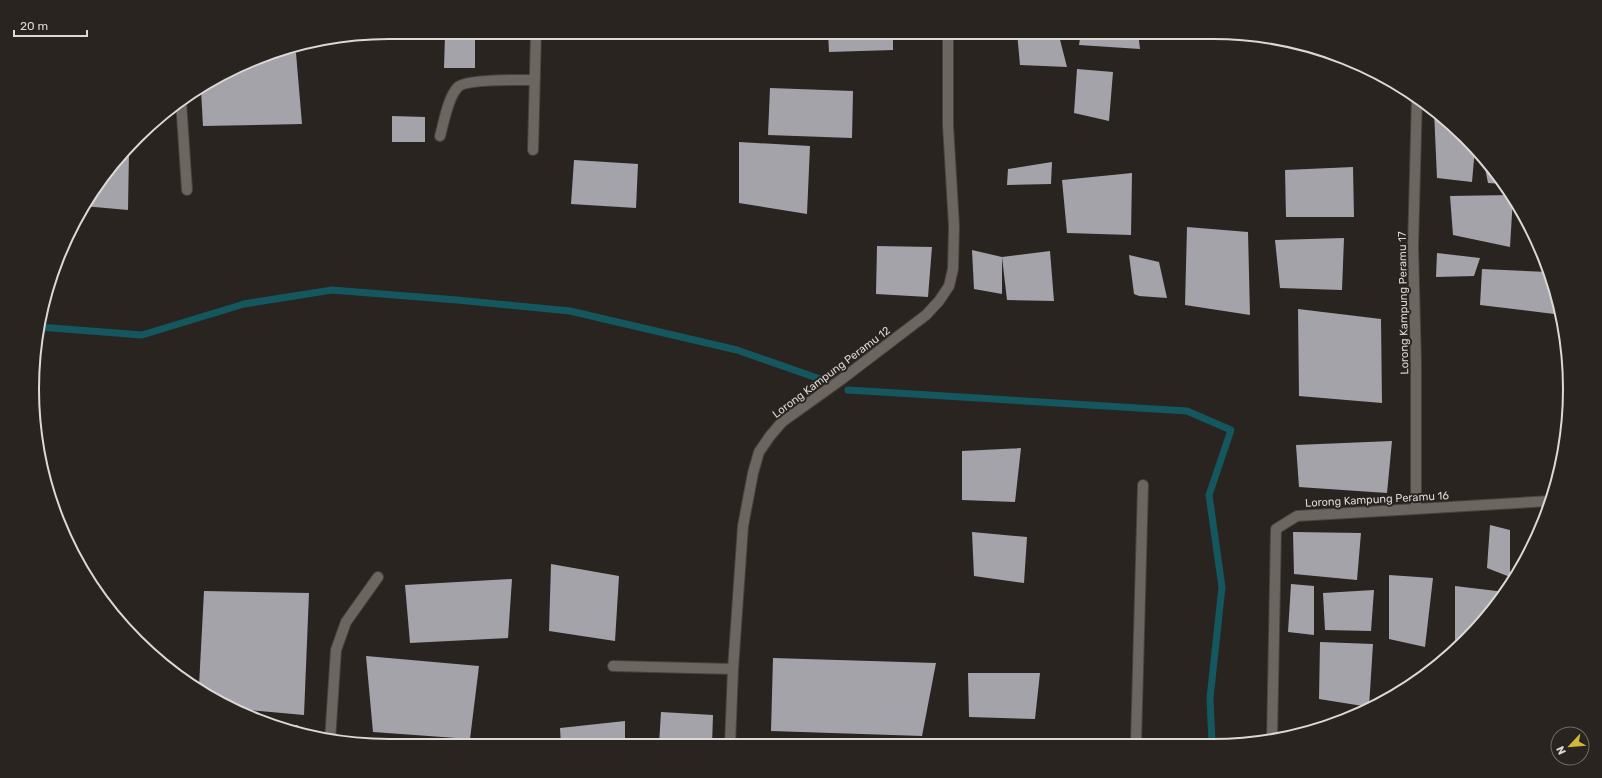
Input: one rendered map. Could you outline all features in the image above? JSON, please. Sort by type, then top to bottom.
[{"type":"street","points":[[533,150],[536,39]]},
{"type":"street","name":"Lorong Kampung Peramu 12","points":[[730,739],[733,669],[743,526],[753,473],[759,452],[782,422],[842,379],[926,315],[940,301],[949,286],[953,270],[954,226],[948,125],[948,39]]},
{"type":"street","points":[[440,136],[451,98],[459,86],[471,82],[535,80]]},
{"type":"street","name":"Lorong Kampung Peramu 17","points":[[1416,509],[1416,362],[1412,247],[1417,105]]},
{"type":"street","points":[[181,107],[187,190]]},
{"type":"street","points":[[1136,739],[1144,485]]},
{"type":"street","name":"Lorong Kampung Peramu 16","points":[[1272,734],[1276,529],[1297,516],[1544,501]]},
{"type":"street","points":[[330,734],[336,650],[346,622],[378,577]]},
{"type":"street","points":[[612,666],[733,669]]},
{"type":"building","points":[[445,39],[475,39],[475,68],[444,68]]},
{"type":"building","points":[[828,39],[893,39],[893,50],[829,52]]},
{"type":"building","points":[[1018,39],[1060,39],[1067,67],[1020,65]]},
{"type":"building","points":[[1080,39],[1139,39],[1140,49],[1079,45]]},
{"type":"building","points":[[291,53],[296,53],[302,124],[203,126],[201,94],[234,75]]},
{"type":"building","points":[[1077,69],[1113,72],[1109,121],[1074,113]]},
{"type":"building","points":[[770,88],[853,91],[852,138],[768,135]]},
{"type":"building","points":[[392,116],[425,117],[425,142],[392,142]]},
{"type":"building","points":[[1434,118],[1474,156],[1472,182],[1437,178]]},
{"type":"building","points":[[739,142],[810,146],[807,214],[739,203]]},
{"type":"building","points":[[129,155],[128,210],[91,207],[111,176]]},
{"type":"building","points":[[574,160],[638,164],[636,208],[571,204]]},
{"type":"building","points":[[1052,162],[1051,184],[1007,185],[1008,169]]},
{"type":"building","points":[[1353,167],[1354,217],[1286,217],[1285,170]]},
{"type":"building","points":[[1485,169],[1496,184],[1488,183]]},
{"type":"building","points":[[1132,173],[1131,235],[1067,233],[1062,180]]},
{"type":"building","points":[[1504,195],[1512,208],[1510,247],[1453,235],[1450,196]]},
{"type":"building","points":[[1187,227],[1248,232],[1250,315],[1185,305]]},
{"type":"building","points":[[1344,238],[1342,290],[1280,288],[1275,240]]},
{"type":"building","points":[[877,246],[932,247],[928,297],[876,294]]},
{"type":"building","points":[[972,250],[1002,257],[1002,294],[974,289]]},
{"type":"building","points":[[1050,251],[1054,301],[1007,300],[1002,257]]},
{"type":"building","points":[[1437,253],[1480,258],[1474,276],[1436,277]]},
{"type":"building","points":[[1129,255],[1159,262],[1167,298],[1139,296],[1134,294]]},
{"type":"building","points":[[1482,269],[1542,272],[1554,314],[1480,305]]},
{"type":"building","points":[[1298,309],[1381,319],[1382,403],[1299,396]]},
{"type":"building","points":[[1392,441],[1387,493],[1299,487],[1296,445]]},
{"type":"building","points":[[1021,448],[1015,502],[962,500],[962,451]]},
{"type":"building","points":[[1490,525],[1510,530],[1510,574],[1508,576],[1487,568]]},
{"type":"building","points":[[972,532],[1027,537],[1024,583],[974,576]]},
{"type":"building","points":[[1293,532],[1361,533],[1357,580],[1294,574]]},
{"type":"building","points":[[551,564],[619,576],[615,641],[549,631]]},
{"type":"building","points":[[1389,575],[1433,578],[1425,647],[1389,639]]},
{"type":"building","points":[[512,579],[508,638],[410,643],[405,585]]},
{"type":"building","points":[[1291,584],[1314,586],[1314,635],[1288,632]]},
{"type":"building","points":[[1455,586],[1498,591],[1476,620],[1455,641]]},
{"type":"building","points":[[1374,590],[1371,631],[1325,630],[1323,593]]},
{"type":"building","points":[[204,591],[309,593],[304,715],[251,710],[234,703],[199,683]]},
{"type":"building","points":[[1320,642],[1373,644],[1369,702],[1361,706],[1319,699]]},
{"type":"building","points":[[366,656],[479,666],[470,739],[373,732]]},
{"type":"building","points":[[773,658],[936,663],[922,736],[771,731]]},
{"type":"building","points":[[968,673],[1040,673],[1035,719],[969,717]]},
{"type":"building","points":[[661,712],[713,715],[712,739],[659,739]]},
{"type":"building","points":[[625,721],[625,739],[561,739],[560,728]]},
{"type":"waterway","points":[[45,327],[142,335],[244,304],[332,290],[570,311],[737,350],[823,380]]},
{"type":"waterway","points":[[848,390],[1187,411],[1231,430],[1209,495],[1222,587],[1210,698],[1212,739]]}]
